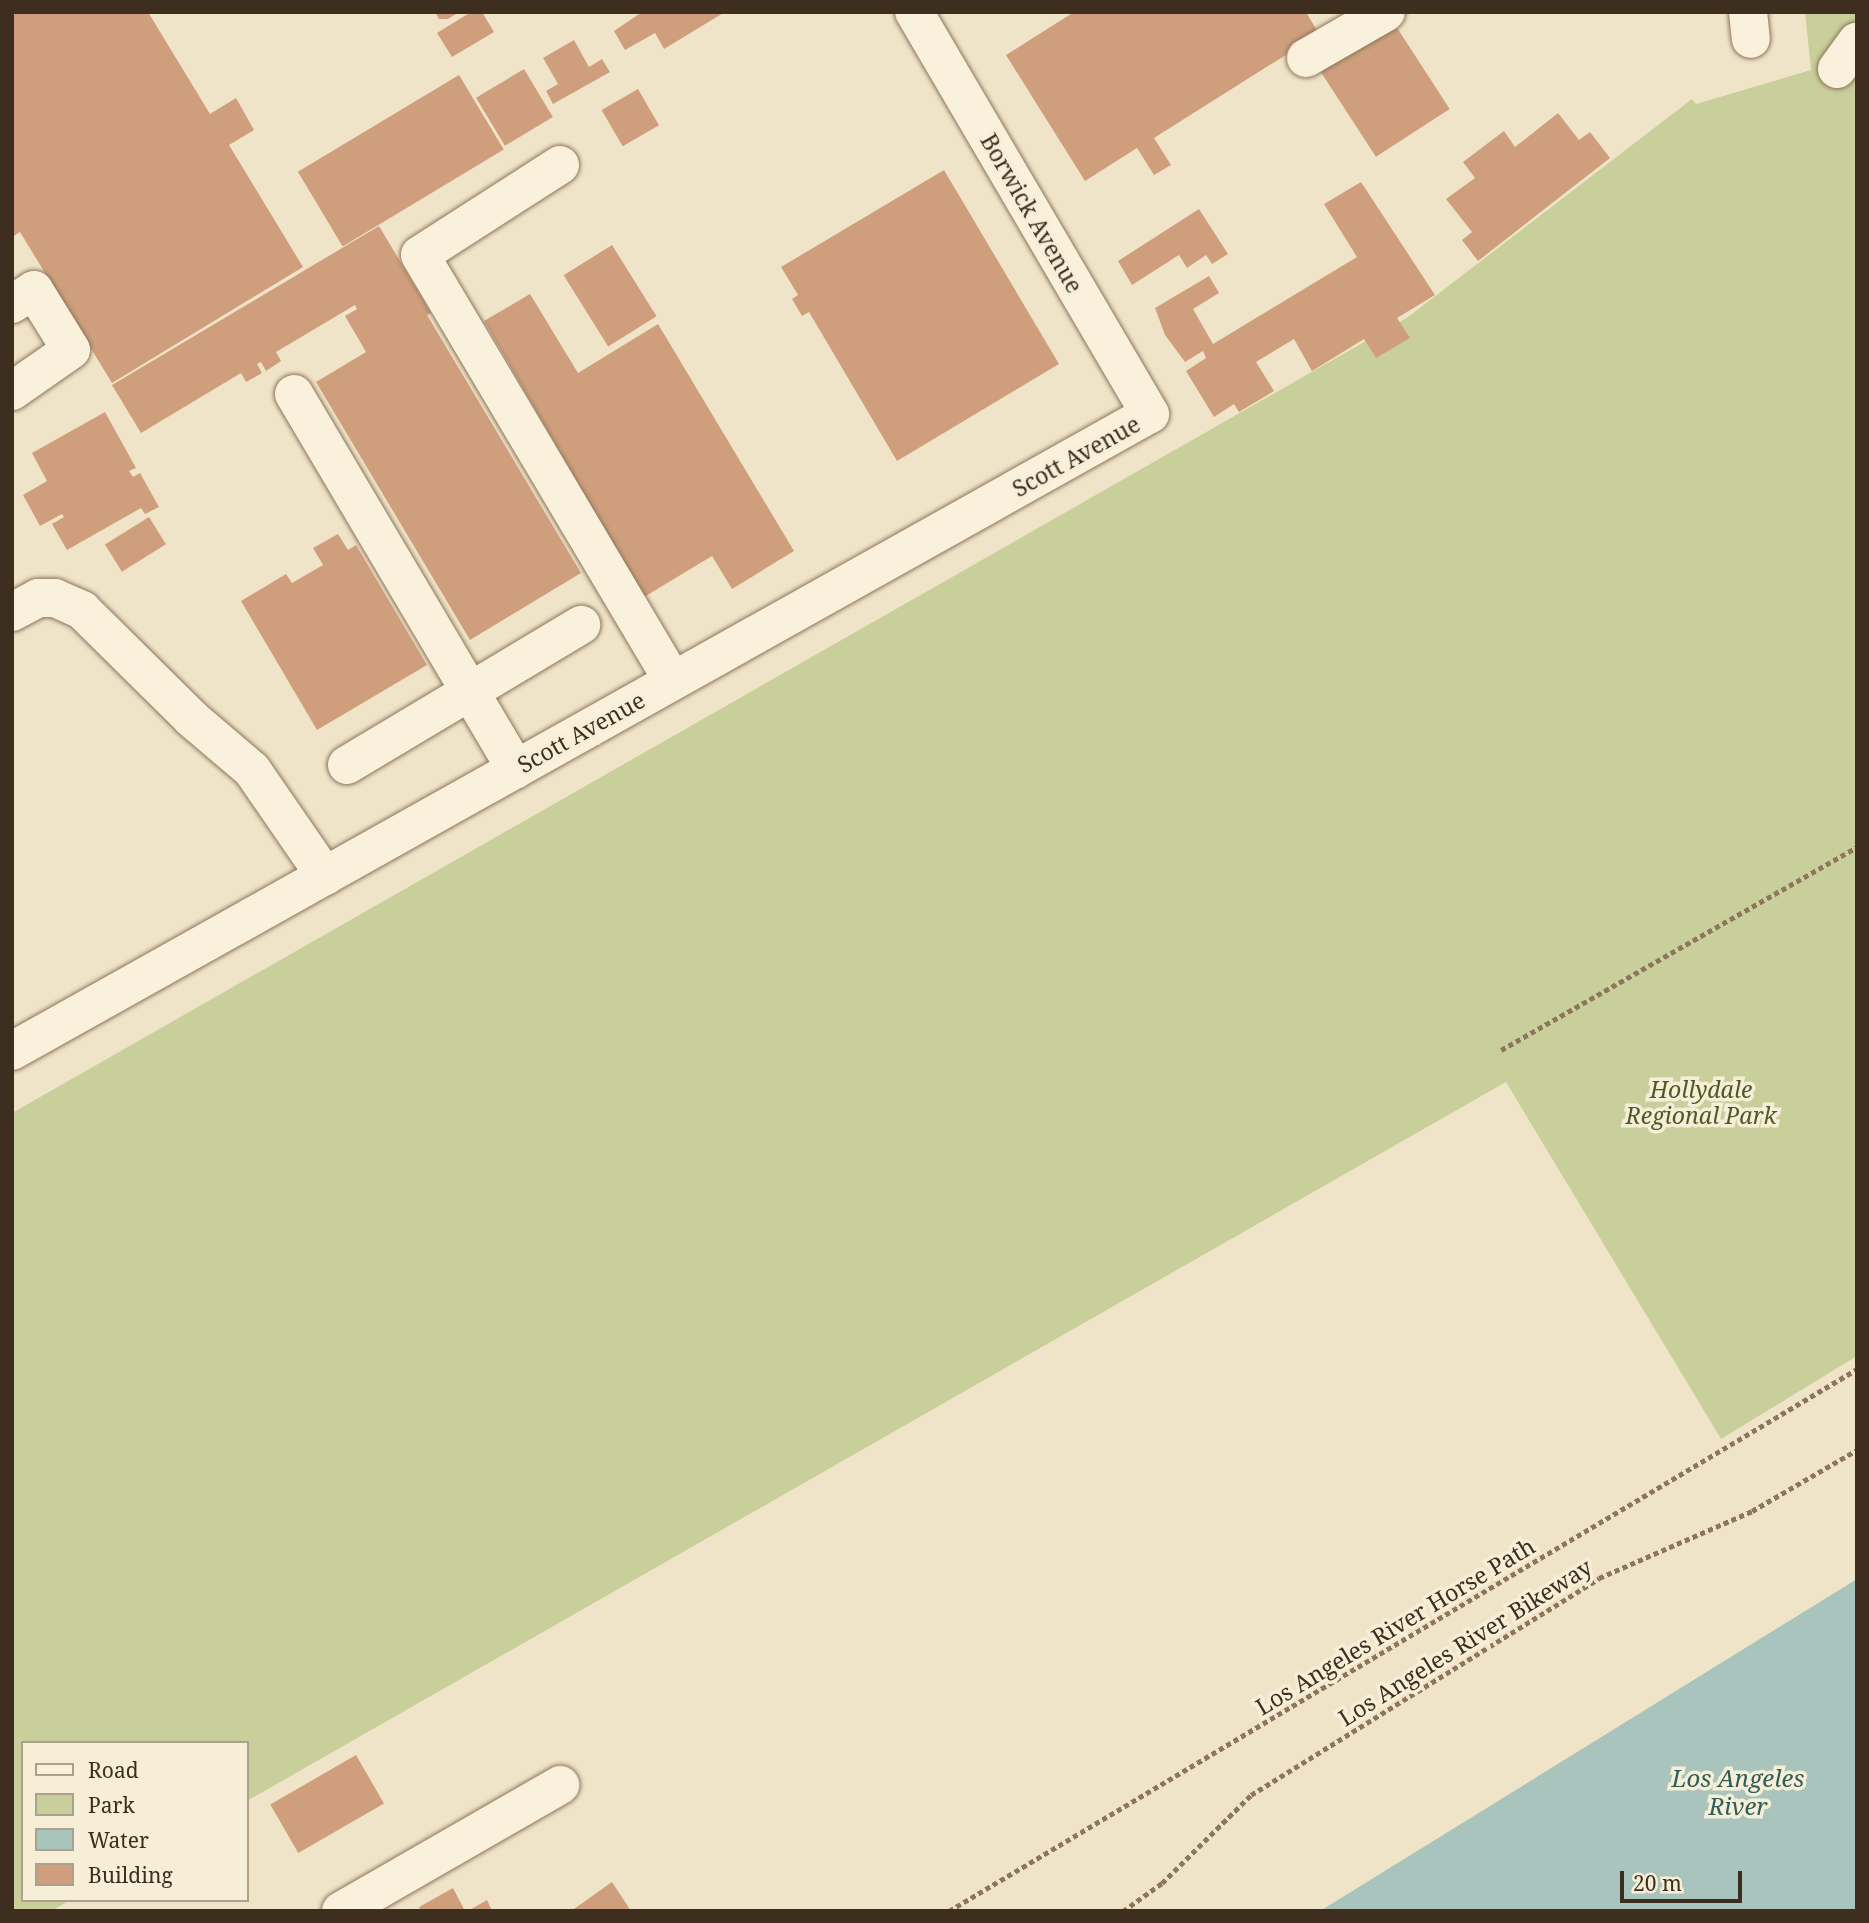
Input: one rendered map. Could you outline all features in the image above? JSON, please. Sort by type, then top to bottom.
[{"type":"street","points":[[1306,58],[1386,12]]},
{"type":"street","name":"Borwick Avenue","points":[[927,17],[1150,414]]},
{"type":"street","points":[[560,165],[420,255],[673,681]]},
{"type":"street","points":[[12,303],[34,290],[71,351],[12,391]]},
{"type":"street","points":[[295,394],[516,769]]},
{"type":"street","name":"Scott Avenue","points":[[12,1051],[1150,414]]},
{"type":"street","points":[[12,612],[38,598],[55,598],[82,610],[191,718],[252,771],[325,876]]},
{"type":"street","points":[[347,765],[472,693],[581,625]]},
{"type":"street","points":[[341,1911],[560,1784]]},
{"type":"path","points":[[1501,1050],[1857,847]]},
{"type":"path","name":"Los Angeles River Horse Path","points":[[950,1911],[1857,1370]]},
{"type":"path","name":"Los Angeles River Bikeway","points":[[1123,1911],[1162,1883],[1251,1795],[1599,1578],[1752,1511],[1857,1450]]},
{"type":"green space","name":"Hollydale Regional Park","points":[[1805,12],[1857,12],[1857,1356],[1721,1439],[1506,1082],[248,1800],[248,1741],[21,1741],[21,1902],[67,1902],[52,1911],[12,1911],[12,1113],[1408,317],[1692,99],[1696,104],[1811,70]]},
{"type":"water","name":"Los Angeles River","points":[[1857,1579],[1857,1911],[1320,1911]]},
{"type":"building","points":[[12,12],[148,12],[210,114],[236,98],[254,130],[229,145],[303,267],[112,383],[20,232],[12,237]]},
{"type":"building","points":[[435,12],[459,12],[448,19],[439,19]]},
{"type":"building","points":[[471,12],[482,12],[494,32],[452,57],[437,33]]},
{"type":"building","points":[[642,12],[725,12],[664,49],[655,33],[625,50],[614,31]]},
{"type":"building","points":[[1074,12],[1306,12],[1319,34],[1154,138],[1171,165],[1154,175],[1137,148],[1085,181],[1006,55]]},
{"type":"building","points":[[1392,20],[1450,109],[1376,157],[1318,68]]},
{"type":"building","points":[[574,40],[589,67],[602,59],[610,72],[553,104],[546,91],[558,84],[543,58]]},
{"type":"building","points":[[524,69],[553,117],[505,146],[476,98]]},
{"type":"building","points":[[459,75],[504,150],[343,246],[298,172]]},
{"type":"building","points":[[638,89],[659,125],[623,146],[602,110]]},
{"type":"building","points":[[1558,113],[1579,140],[1590,132],[1610,158],[1478,261],[1462,240],[1472,232],[1446,199],[1475,178],[1463,162],[1504,131],[1515,147]]},
{"type":"building","points":[[944,170],[1059,364],[897,461],[809,312],[802,316],[792,299],[798,295],[781,267]]},
{"type":"building","points":[[1361,182],[1435,295],[1397,318],[1410,338],[1376,358],[1364,339],[1312,371],[1294,339],[1256,362],[1274,391],[1239,412],[1234,404],[1214,417],[1186,371],[1206,358],[1203,351],[1185,362],[1165,335],[1155,308],[1209,276],[1219,293],[1193,309],[1213,344],[1357,257],[1324,204]]},
{"type":"building","points":[[1199,209],[1228,254],[1212,264],[1206,255],[1187,268],[1179,255],[1132,285],[1118,261]]},
{"type":"building","points":[[379,226],[431,313],[427,315],[581,573],[470,640],[316,382],[366,352],[345,316],[357,309],[355,305],[276,352],[281,361],[266,371],[261,362],[257,364],[262,373],[246,382],[241,373],[141,433],[112,385]]},
{"type":"building","points":[[612,245],[657,316],[608,346],[564,275]]},
{"type":"building","points":[[530,294],[578,373],[658,324],[794,551],[732,589],[712,556],[644,597],[484,321]]},
{"type":"building","points":[[105,412],[136,468],[129,471],[133,477],[140,473],[159,507],[145,514],[141,508],[67,550],[52,524],[64,517],[62,514],[40,526],[23,495],[47,481],[32,453]]},
{"type":"building","points":[[149,517],[166,544],[122,572],[105,545]]},
{"type":"building","points":[[338,534],[348,550],[356,545],[427,665],[317,730],[241,601],[286,574],[292,583],[323,565],[313,548]]},
{"type":"building","points":[[356,1755],[384,1803],[298,1853],[270,1804]]},
{"type":"building","points":[[612,1882],[631,1911],[571,1911]]},
{"type":"building","points":[[453,1888],[465,1911],[421,1911],[419,1907]]},
{"type":"building","points":[[487,1900],[492,1911],[468,1911]]}]
